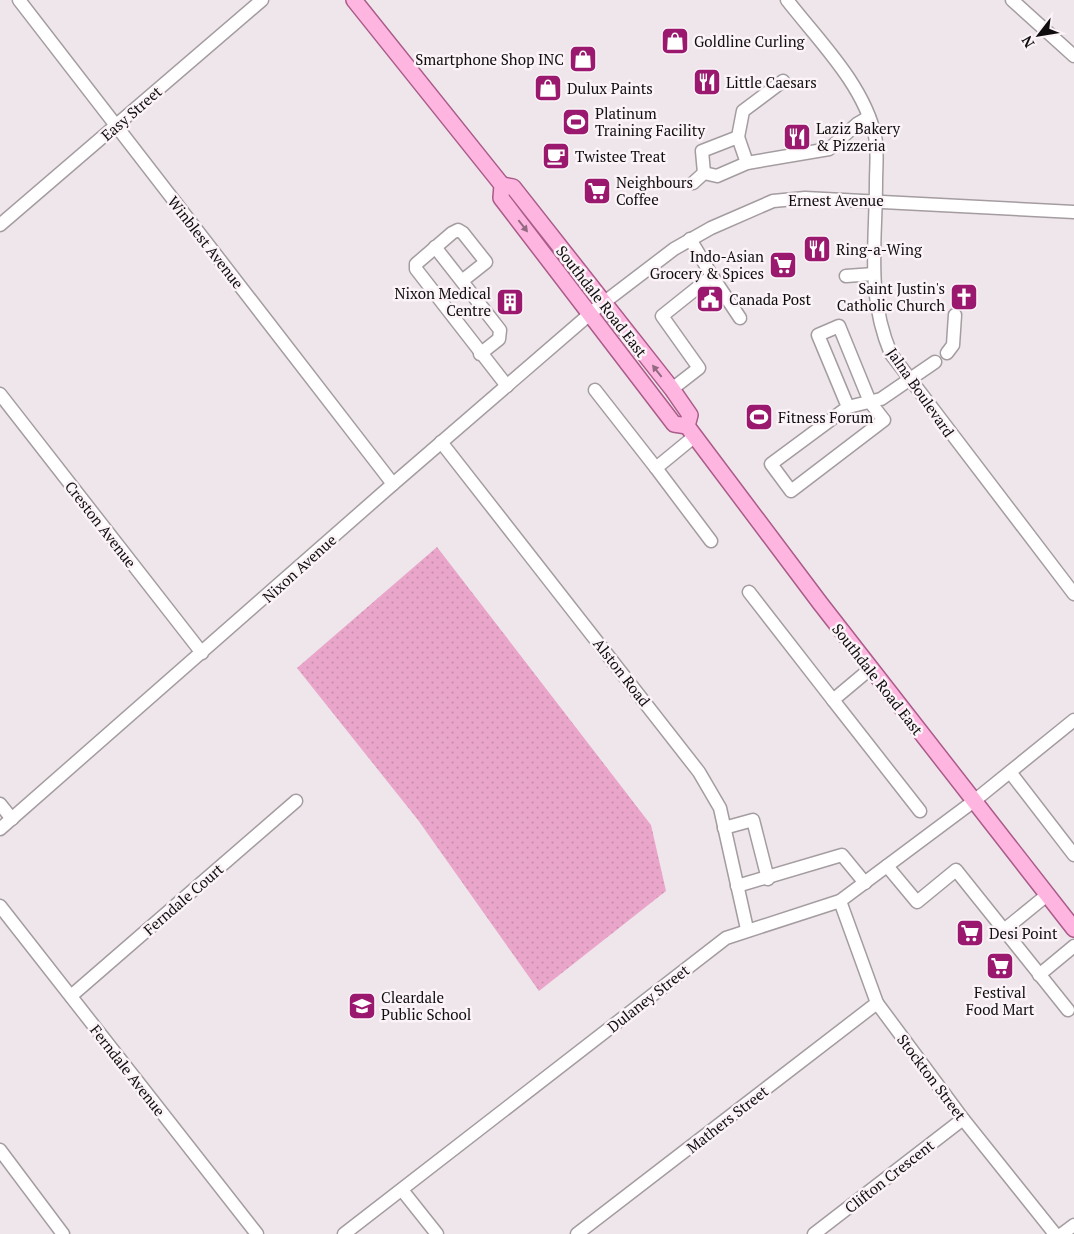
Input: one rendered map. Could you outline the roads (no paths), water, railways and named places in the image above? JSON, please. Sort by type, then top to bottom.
[{"type":"main road","name":"Southdale Road East","points":[[354,0],[502,185],[513,187],[598,308],[674,424],[691,431],[870,669],[1074,929]]},
{"type":"main road","name":"Southdale Road East","points":[[598,308],[672,389],[690,415],[691,431]]},
{"type":"street","name":"Winblest Avenue","points":[[19,0],[393,484]]},
{"type":"street","name":"Easy Street","points":[[0,225],[262,0]]},
{"type":"street","name":"Jalna Boulevard","points":[[787,0],[861,95],[876,137],[874,274],[876,308],[882,332],[891,354],[1074,594]]},
{"type":"street","points":[[1012,0],[1074,56]]},
{"type":"street","points":[[747,163],[738,137],[743,111],[783,81]]},
{"type":"street","points":[[704,173],[717,176],[747,163],[829,149],[857,124],[869,117]]},
{"type":"street","points":[[704,173],[702,151],[738,137]]},
{"type":"street","points":[[693,183],[704,173]]},
{"type":"street","name":"Ernest Avenue","points":[[598,308],[674,249],[690,239],[710,228],[773,201],[805,198],[876,200],[1074,212]]},
{"type":"street","points":[[462,281],[486,262],[463,233],[458,230],[416,264],[418,275],[507,386]]},
{"type":"street","points":[[690,239],[740,318]]},
{"type":"street","points":[[435,247],[500,330],[499,339],[480,354]]},
{"type":"street","points":[[846,276],[874,274]]},
{"type":"street","points":[[672,389],[699,368],[662,316],[712,276]]},
{"type":"street","name":"Nixon Avenue","points":[[0,829],[441,442],[598,308]]},
{"type":"street","points":[[947,353],[952,345],[955,315]]},
{"type":"street","points":[[848,407],[818,335],[839,326],[870,402],[884,420],[791,491],[771,464],[848,407],[870,402],[882,399],[935,362]]},
{"type":"street","points":[[595,390],[711,541]]},
{"type":"street","name":"Creston Avenue","points":[[0,394],[202,653]]},
{"type":"street","points":[[656,468],[691,431]]},
{"type":"street","name":"Alston Road","points":[[441,442],[700,772],[720,808],[747,929]]},
{"type":"street","points":[[749,592],[920,811]]},
{"type":"street","points":[[833,700],[870,669]]},
{"type":"street","name":"Dulaney Street","points":[[344,1234],[726,938],[747,929],[840,901],[974,801],[1074,720]]},
{"type":"street","points":[[1010,772],[1074,855]]},
{"type":"street","name":"Ferndale Court","points":[[71,996],[296,801]]},
{"type":"street","points":[[0,804],[12,819]]},
{"type":"street","points":[[724,828],[753,820],[768,878]]},
{"type":"street","points":[[737,886],[842,855],[864,883]]},
{"type":"street","points":[[887,866],[917,902],[956,870],[1068,1010]]},
{"type":"street","points":[[1004,930],[1047,895]]},
{"type":"street","name":"Stockton Street","points":[[840,901],[877,1004],[963,1119],[1055,1234]]},
{"type":"street","name":"Ferndale Avenue","points":[[0,906],[257,1234]]},
{"type":"street","points":[[1039,975],[1074,946]]},
{"type":"street","name":"Mathers Street","points":[[577,1234],[877,1004]]},
{"type":"street","name":"Clifton Crescent","points":[[814,1234],[963,1119]]},
{"type":"street","points":[[0,1150],[63,1234]]},
{"type":"street","points":[[402,1190],[437,1234]]},
{"type":"street","points":[[1062,1234],[1074,1225]]},
{"type":"place","name":"Goldline Curling","points":[[675,41]]},
{"type":"place","name":"Smartphone Shop INC","points":[[583,59]]},
{"type":"place","name":"Little Caesars","points":[[707,82]]},
{"type":"place","name":"Dulux Paints","points":[[548,88]]},
{"type":"place","name":"Platinum Training Facility","points":[[576,122]]},
{"type":"place","name":"Laziz Bakery & Pizzeria","points":[[797,137]]},
{"type":"place","name":"Twistee Treat","points":[[556,156]]},
{"type":"place","name":"Neighbours Coffee","points":[[597,191]]},
{"type":"place","name":"Ring-a-Wing","points":[[817,249]]},
{"type":"place","name":"Indo-Asian Grocery & Spices","points":[[783,265]]},
{"type":"place","name":"Saint Justin's Catholic Church","points":[[964,297]]},
{"type":"place","name":"Canada Post","points":[[710,299]]},
{"type":"place","name":"Nixon Medical Centre","points":[[510,302]]},
{"type":"place","name":"Fitness Forum","points":[[759,417]]},
{"type":"place","name":"Desi Point","points":[[970,933]]},
{"type":"place","name":"Festival Food Mart","points":[[1000,966]]},
{"type":"place","name":"Cleardale Public School","points":[[362,1006]]}]
